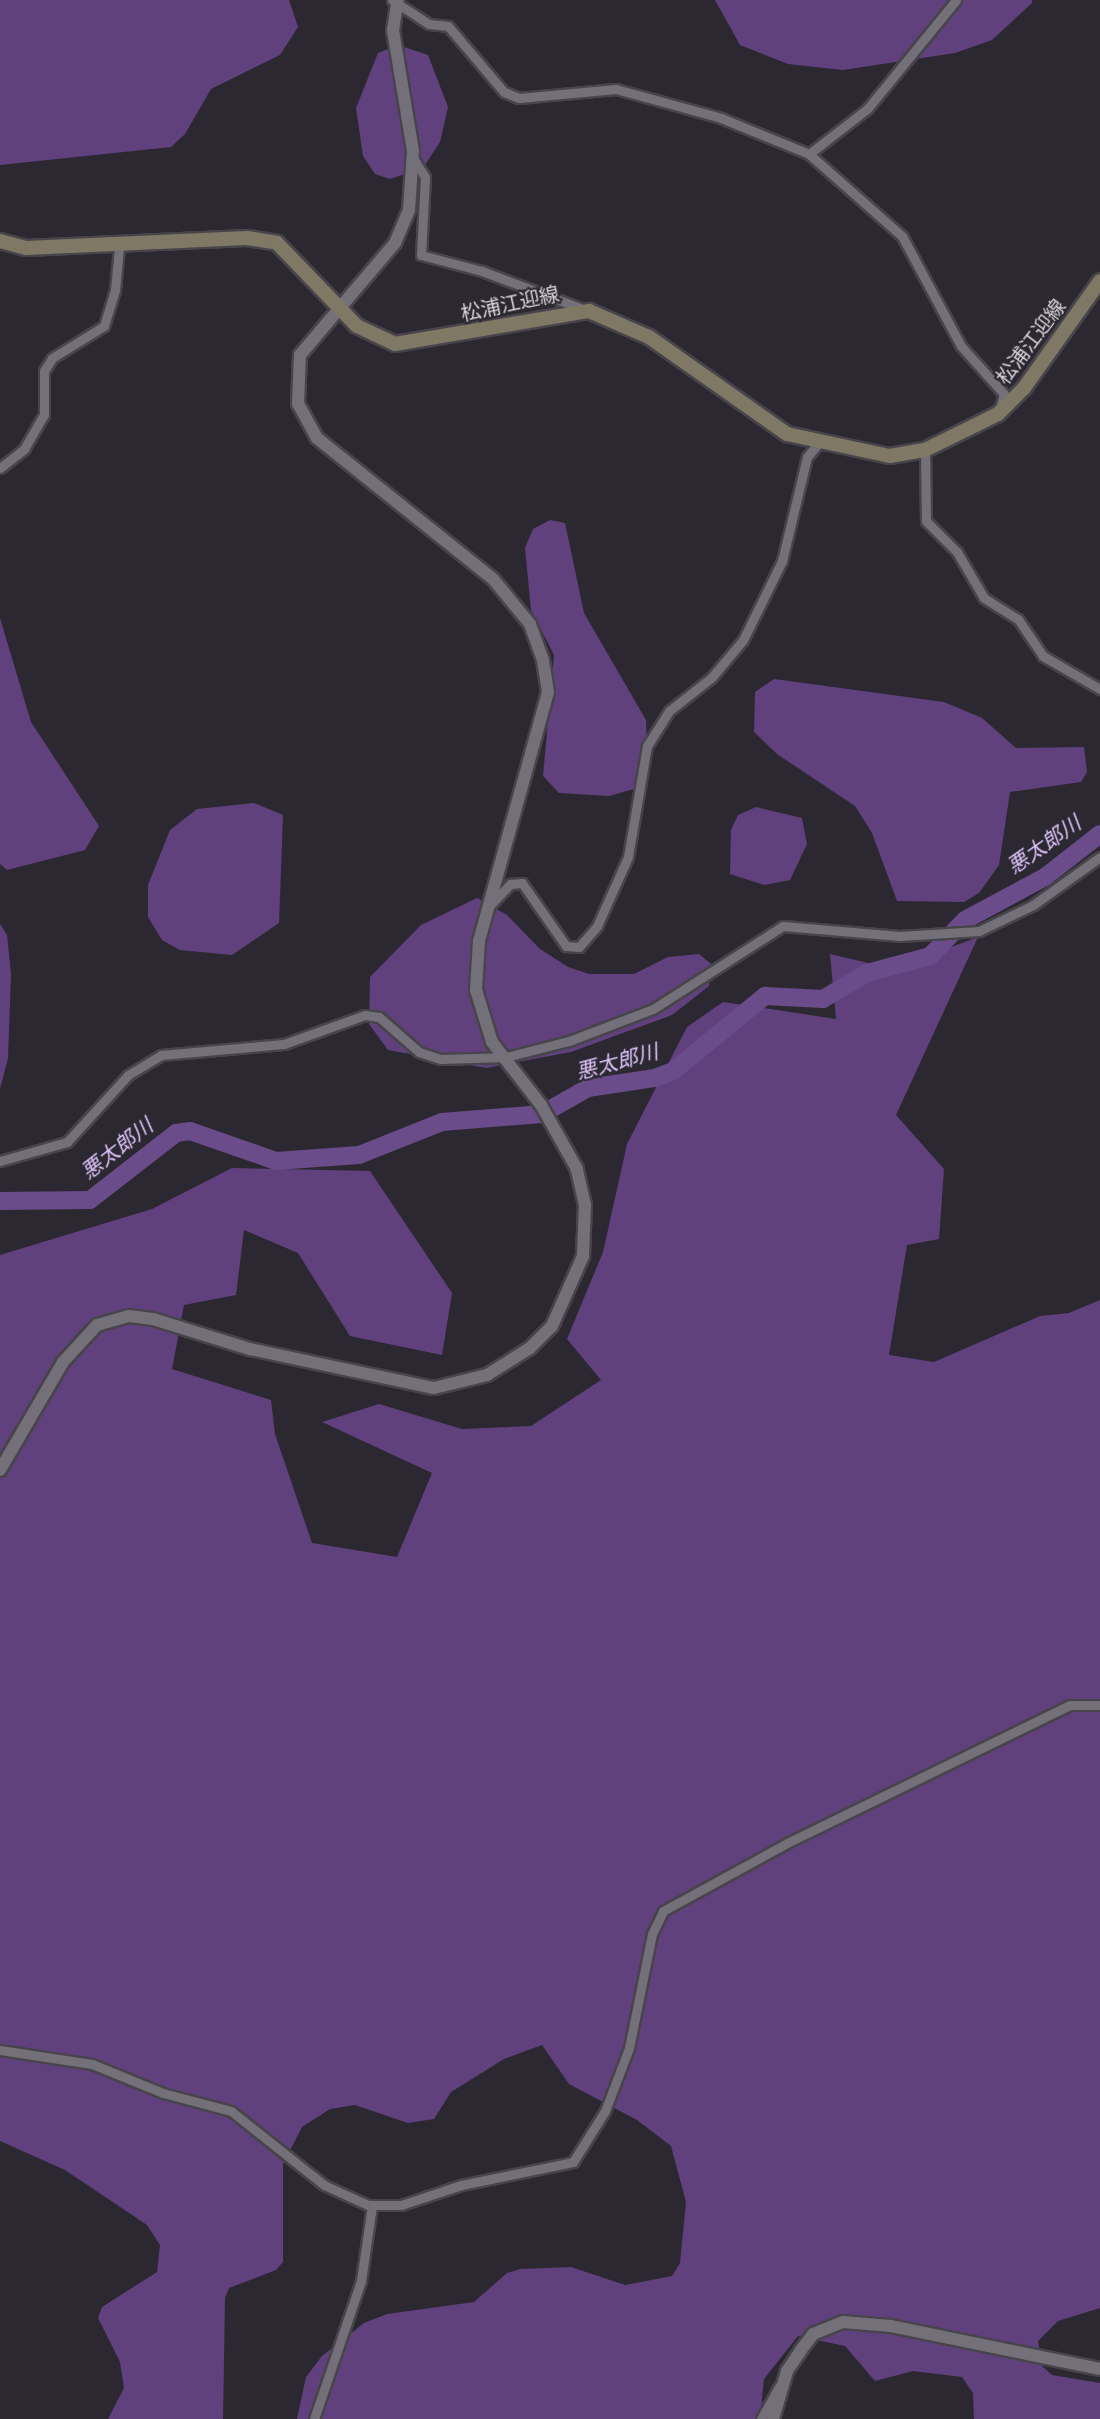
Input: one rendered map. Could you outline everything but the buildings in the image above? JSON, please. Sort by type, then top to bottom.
[{"type":"main road","name":"松浦江迎線","points":[[0,241],[26,248],[119,248],[247,238],[277,243],[357,326],[395,344],[589,311],[649,337],[787,434],[818,445],[890,456],[925,450],[998,414],[1024,388],[1100,281]]},
{"type":"street","points":[[809,154],[868,108],[956,0]]},
{"type":"street","points":[[0,1470],[80,1341],[97,1325],[129,1316],[435,1388],[487,1375],[530,1347],[552,1326],[567,1300],[583,1256],[585,1205],[561,1137],[483,1021],[476,990],[479,941],[548,692],[543,660],[530,624],[493,579],[316,438],[298,404],[300,356],[338,305],[395,243],[409,210],[413,158],[393,30],[396,1],[429,24],[448,26],[504,92],[519,98],[616,89],[721,118],[809,154],[902,236],[962,346],[1004,394],[998,414]]},
{"type":"street","points":[[413,158],[425,177],[421,255],[482,271],[589,311]]},
{"type":"street","points":[[0,468],[24,449],[44,415],[44,371],[52,358],[104,326],[115,290],[119,248]]},
{"type":"street","points":[[491,904],[510,884],[522,883],[566,946],[579,947],[597,926],[628,857],[647,746],[669,711],[712,677],[743,640],[782,561],[807,457],[818,445]]},
{"type":"street","points":[[925,450],[926,521],[957,552],[984,598],[1018,619],[1042,656],[1100,688]]},
{"type":"street","points":[[0,1161],[67,1142],[128,1075],[161,1055],[284,1044],[365,1015],[379,1017],[418,1052],[441,1059],[506,1056],[569,1041],[653,1010],[783,926],[900,936],[979,931],[1033,905],[1100,857]]},
{"type":"street","points":[[0,2050],[92,2064],[163,2093],[231,2111],[324,2185],[372,2206],[401,2205],[461,2185],[573,2162],[584,2152],[629,2048],[655,1923],[686,1894],[1070,1705],[1100,1706]]},
{"type":"street","points":[[314,2419],[358,2289],[372,2206]]},
{"type":"street","points":[[761,2419],[787,2371],[813,2334],[843,2322],[891,2326],[1100,2369]]},
{"type":"street","points":[[773,2419],[787,2371]]},
{"type":"shaded area","points":[[0,0],[289,0],[298,27],[280,55],[211,89],[185,134],[171,147],[0,165]]},
{"type":"shaded area","points":[[715,0],[1032,0],[1032,3],[992,40],[955,53],[843,70],[788,64],[740,45]]},
{"type":"shaded area","points":[[398,45],[428,55],[448,107],[440,142],[423,168],[390,179],[375,174],[363,156],[356,108],[378,53]]},
{"type":"shaded area","points":[[550,520],[565,523],[584,613],[646,720],[647,747],[634,789],[609,796],[559,793],[543,776],[554,655],[531,610],[525,548],[533,529]]},
{"type":"shaded area","points":[[0,618],[31,722],[99,826],[85,850],[7,870],[0,864]]},
{"type":"shaded area","points":[[774,679],[944,702],[982,718],[1016,748],[1084,747],[1087,772],[1081,782],[1010,792],[999,865],[979,893],[964,902],[897,901],[872,833],[855,806],[777,754],[754,732],[755,692]]},
{"type":"shaded area","points":[[254,803],[283,815],[279,923],[232,955],[180,950],[162,940],[148,917],[148,885],[170,830],[197,809]]},
{"type":"shaded area","points":[[756,807],[802,818],[807,844],[790,880],[764,885],[730,874],[731,830],[738,815]]},
{"type":"shaded area","points":[[477,898],[507,915],[540,949],[568,967],[589,974],[634,974],[668,957],[699,954],[711,964],[709,986],[672,1015],[571,1052],[486,1068],[388,1050],[369,1024],[370,977],[421,925]]},
{"type":"shaded area","points":[[0,924],[7,935],[11,974],[8,1058],[0,1089]]},
{"type":"shaded area","points":[[978,937],[896,1115],[944,1169],[939,1239],[907,1245],[889,1355],[934,1362],[1040,1316],[1069,1313],[1100,1300],[1100,2308],[1058,2321],[1038,2341],[1042,2366],[1052,2375],[1100,2383],[1100,2419],[974,2419],[973,2393],[962,2377],[913,2371],[875,2381],[845,2346],[798,2336],[764,2379],[760,2419],[297,2419],[306,2377],[322,2356],[364,2323],[387,2314],[474,2302],[507,2273],[520,2269],[571,2267],[625,2285],[672,2276],[680,2263],[686,2202],[671,2146],[637,2120],[569,2084],[542,2045],[504,2059],[451,2092],[434,2119],[408,2123],[355,2105],[330,2109],[302,2127],[283,2164],[283,2262],[276,2270],[229,2288],[225,2298],[223,2419],[108,2419],[124,2388],[120,2362],[98,2318],[102,2307],[157,2272],[160,2245],[147,2225],[65,2170],[0,2141],[0,1255],[152,1209],[232,1168],[370,1171],[452,1293],[442,1355],[350,1336],[298,1253],[244,1230],[236,1295],[184,1305],[172,1369],[271,1400],[275,1434],[312,1543],[397,1557],[432,1473],[322,1422],[379,1404],[462,1429],[531,1426],[601,1380],[567,1339],[603,1252],[627,1144],[687,1027],[723,1002],[836,1019],[830,954],[894,969]]},
{"type":"waterway","name":"悪太郎川","points":[[0,1201],[90,1200],[176,1133],[190,1131],[276,1161],[359,1155],[442,1122],[542,1114],[588,1088],[655,1078],[673,1071],[765,996],[823,999],[867,973],[930,956],[965,920],[1045,877],[1100,834]]}]
